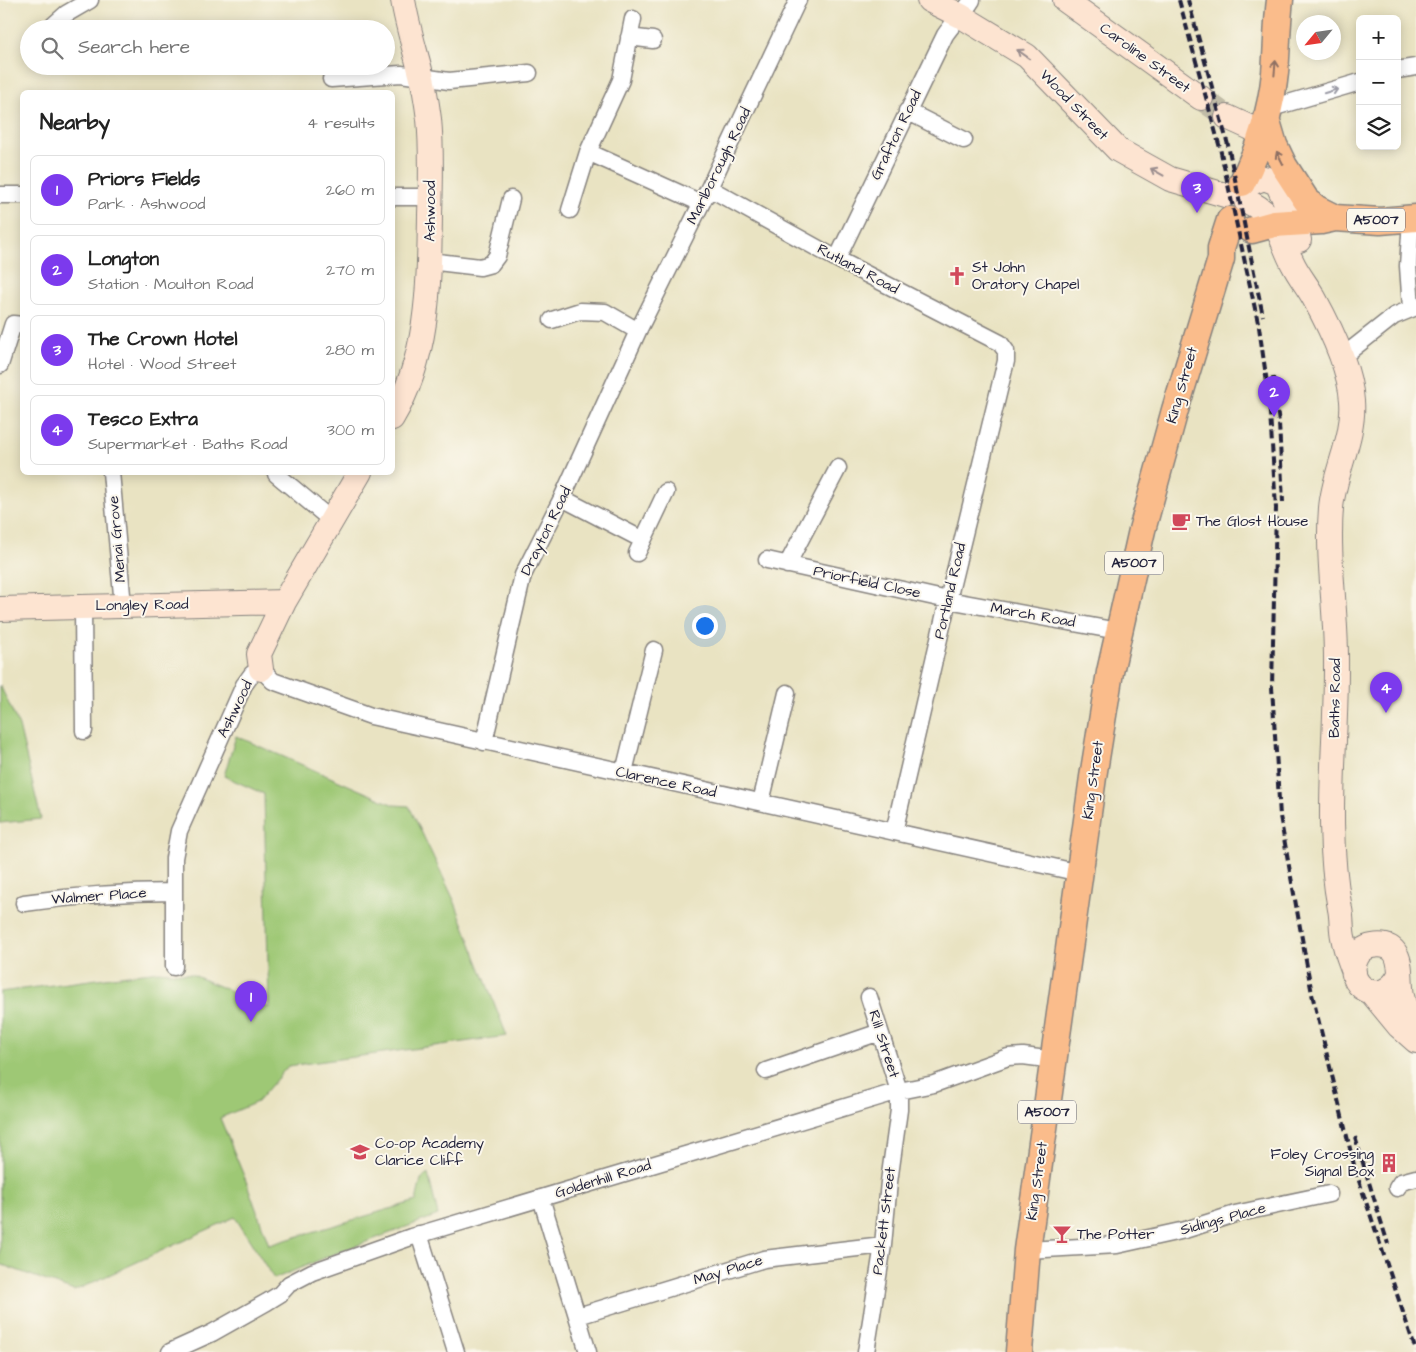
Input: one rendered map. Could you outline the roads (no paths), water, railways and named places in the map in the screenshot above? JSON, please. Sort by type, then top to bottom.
[{"type":"main road","name":"A5007","points":[[1280,0],[1275,71],[1265,120],[1252,162],[1246,216],[1321,221],[1335,218],[1380,221],[1413,218]]},
{"type":"main road","points":[[1265,120],[1284,166],[1306,200],[1317,209],[1335,218]]},
{"type":"main road","name":"King Street","points":[[1019,1352],[1027,1250],[1093,777],[1118,631],[1142,530],[1172,420],[1246,216]]},
{"type":"street","points":[[60,20],[90,0]]},
{"type":"street","name":"Ashwood","points":[[395,413],[404,399],[418,360],[426,310],[431,197],[429,122],[422,77],[403,0]]},
{"type":"street","name":"Marlborough Road","points":[[638,331],[709,188],[798,0]]},
{"type":"street","name":"Wood Street","points":[[929,0],[967,8],[1028,56],[1118,150],[1170,179],[1246,216]]},
{"type":"street","name":"Caroline Street","points":[[1065,0],[1201,98]]},
{"type":"street","name":"Grafton Road","points":[[837,259],[945,35],[967,8]]},
{"type":"street","points":[[570,210],[588,152],[621,80],[633,19]]},
{"type":"street","points":[[629,37],[653,40]]},
{"type":"street","points":[[1401,69],[1416,67]]},
{"type":"street","points":[[395,74],[449,81],[529,73]]},
{"type":"street","points":[[331,79],[387,75]]},
{"type":"street","points":[[1227,117],[1265,120],[1356,84]]},
{"type":"street","points":[[907,111],[964,140]]},
{"type":"street","points":[[588,152],[701,203]]},
{"type":"street","name":"Rutland Road","points":[[709,188],[837,259],[1000,343],[1006,351]]},
{"type":"street","points":[[0,195],[20,195]]},
{"type":"street","points":[[395,197],[431,197]]},
{"type":"street","points":[[429,261],[480,267],[491,264],[497,256],[511,199]]},
{"type":"street","name":"Baths Road","points":[[1246,216],[1293,264],[1314,298],[1342,358],[1348,377],[1352,402],[1350,430],[1335,484],[1331,506],[1330,532],[1337,683],[1331,821],[1334,867],[1341,911],[1343,940],[1360,985],[1371,992],[1399,1026],[1416,1040]]},
{"type":"street","points":[[1342,358],[1394,316],[1414,308],[1408,266],[1413,218]]},
{"type":"street","points":[[552,320],[580,311],[605,312],[638,331]]},
{"type":"street","points":[[0,365],[13,324],[20,325]]},
{"type":"street","name":"Drayton Road","points":[[484,742],[523,575],[562,498],[638,331]]},
{"type":"street","name":"Portland Road","points":[[894,832],[1006,361],[1006,351]]},
{"type":"street","points":[[787,565],[838,468]]},
{"type":"street","name":"Menai Grove","points":[[110,475],[123,606]]},
{"type":"street","points":[[277,475],[331,520]]},
{"type":"street","name":"Ashwood","points":[[174,967],[174,858],[179,831],[244,685],[252,674],[261,669],[259,654],[284,602],[358,475]]},
{"type":"street","points":[[562,498],[640,546],[666,492]]},
{"type":"street","name":"Priorfield Close","points":[[767,560],[948,600]]},
{"type":"street","name":"March Road","points":[[948,600],[1118,631]]},
{"type":"street","name":"Longley Road","points":[[0,609],[284,602]]},
{"type":"street","points":[[83,607],[84,731]]},
{"type":"street","points":[[624,772],[654,650]]},
{"type":"street","name":"Clarence Road","points":[[261,669],[273,681],[371,716],[1080,873]]},
{"type":"street","points":[[761,802],[787,693]]},
{"type":"street","name":"Walmer Place","points":[[24,903],[124,892],[174,892]]},
{"type":"street","points":[[1341,911],[1362,934],[1377,946]]},
{"type":"street","points":[[1354,972],[1354,964],[1359,954],[1365,948],[1384,946],[1396,954],[1400,965],[1402,997],[1405,1007],[1416,1024]]},
{"type":"street","points":[[1371,992],[1383,992],[1390,989],[1396,984],[1400,974]]},
{"type":"street","name":"Rill Street","points":[[869,997],[900,1090]]},
{"type":"street","points":[[766,1071],[880,1032]]},
{"type":"street","name":"Goldenhill Road","points":[[170,1352],[212,1333],[267,1302],[280,1294],[289,1284],[312,1272],[420,1234],[900,1090],[934,1084],[1008,1057],[1023,1056],[1054,1060]]},
{"type":"street","name":"Packett Street","points":[[866,1352],[883,1245],[900,1090]]},
{"type":"street","points":[[1397,1188],[1401,1182],[1416,1178]]},
{"type":"street","name":"Sidings Place","points":[[1027,1250],[1118,1245],[1185,1230],[1235,1214],[1329,1194]]},
{"type":"street","points":[[541,1198],[588,1352]]},
{"type":"street","points":[[420,1234],[456,1352]]},
{"type":"street","name":"May Place","points":[[578,1316],[764,1259],[883,1245]]},
{"type":"tunnel","points":[[1201,98],[1227,117]]},
{"type":"railway","points":[[1179,0],[1220,148],[1259,327],[1269,397],[1276,508],[1272,687],[1280,816],[1312,994],[1355,1169],[1416,1351]]},
{"type":"railway","points":[[1188,0],[1228,145],[1263,316]]},
{"type":"railway","points":[[1273,377],[1279,423],[1283,502]]},
{"type":"railway","points":[[1355,1137],[1388,1244]]},
{"type":"place","name":"The Crown Hotel","points":[[1197,213]]},
{"type":"place","name":"St John Oratory Chapel","points":[[957,276]]},
{"type":"place","name":"Longton","points":[[1274,417]]},
{"type":"place","name":"The Glost House","points":[[1181,521]]},
{"type":"place","name":"Tesco Extra","points":[[1386,713]]},
{"type":"place","name":"Priors Fields","points":[[251,1022]]},
{"type":"place","name":"Co-op Academy Clarice Cliff","points":[[360,1152]]},
{"type":"place","name":"Foley Crossing Signal Box","points":[[1389,1163]]},
{"type":"place","name":"The Potter","points":[[1062,1234]]}]
